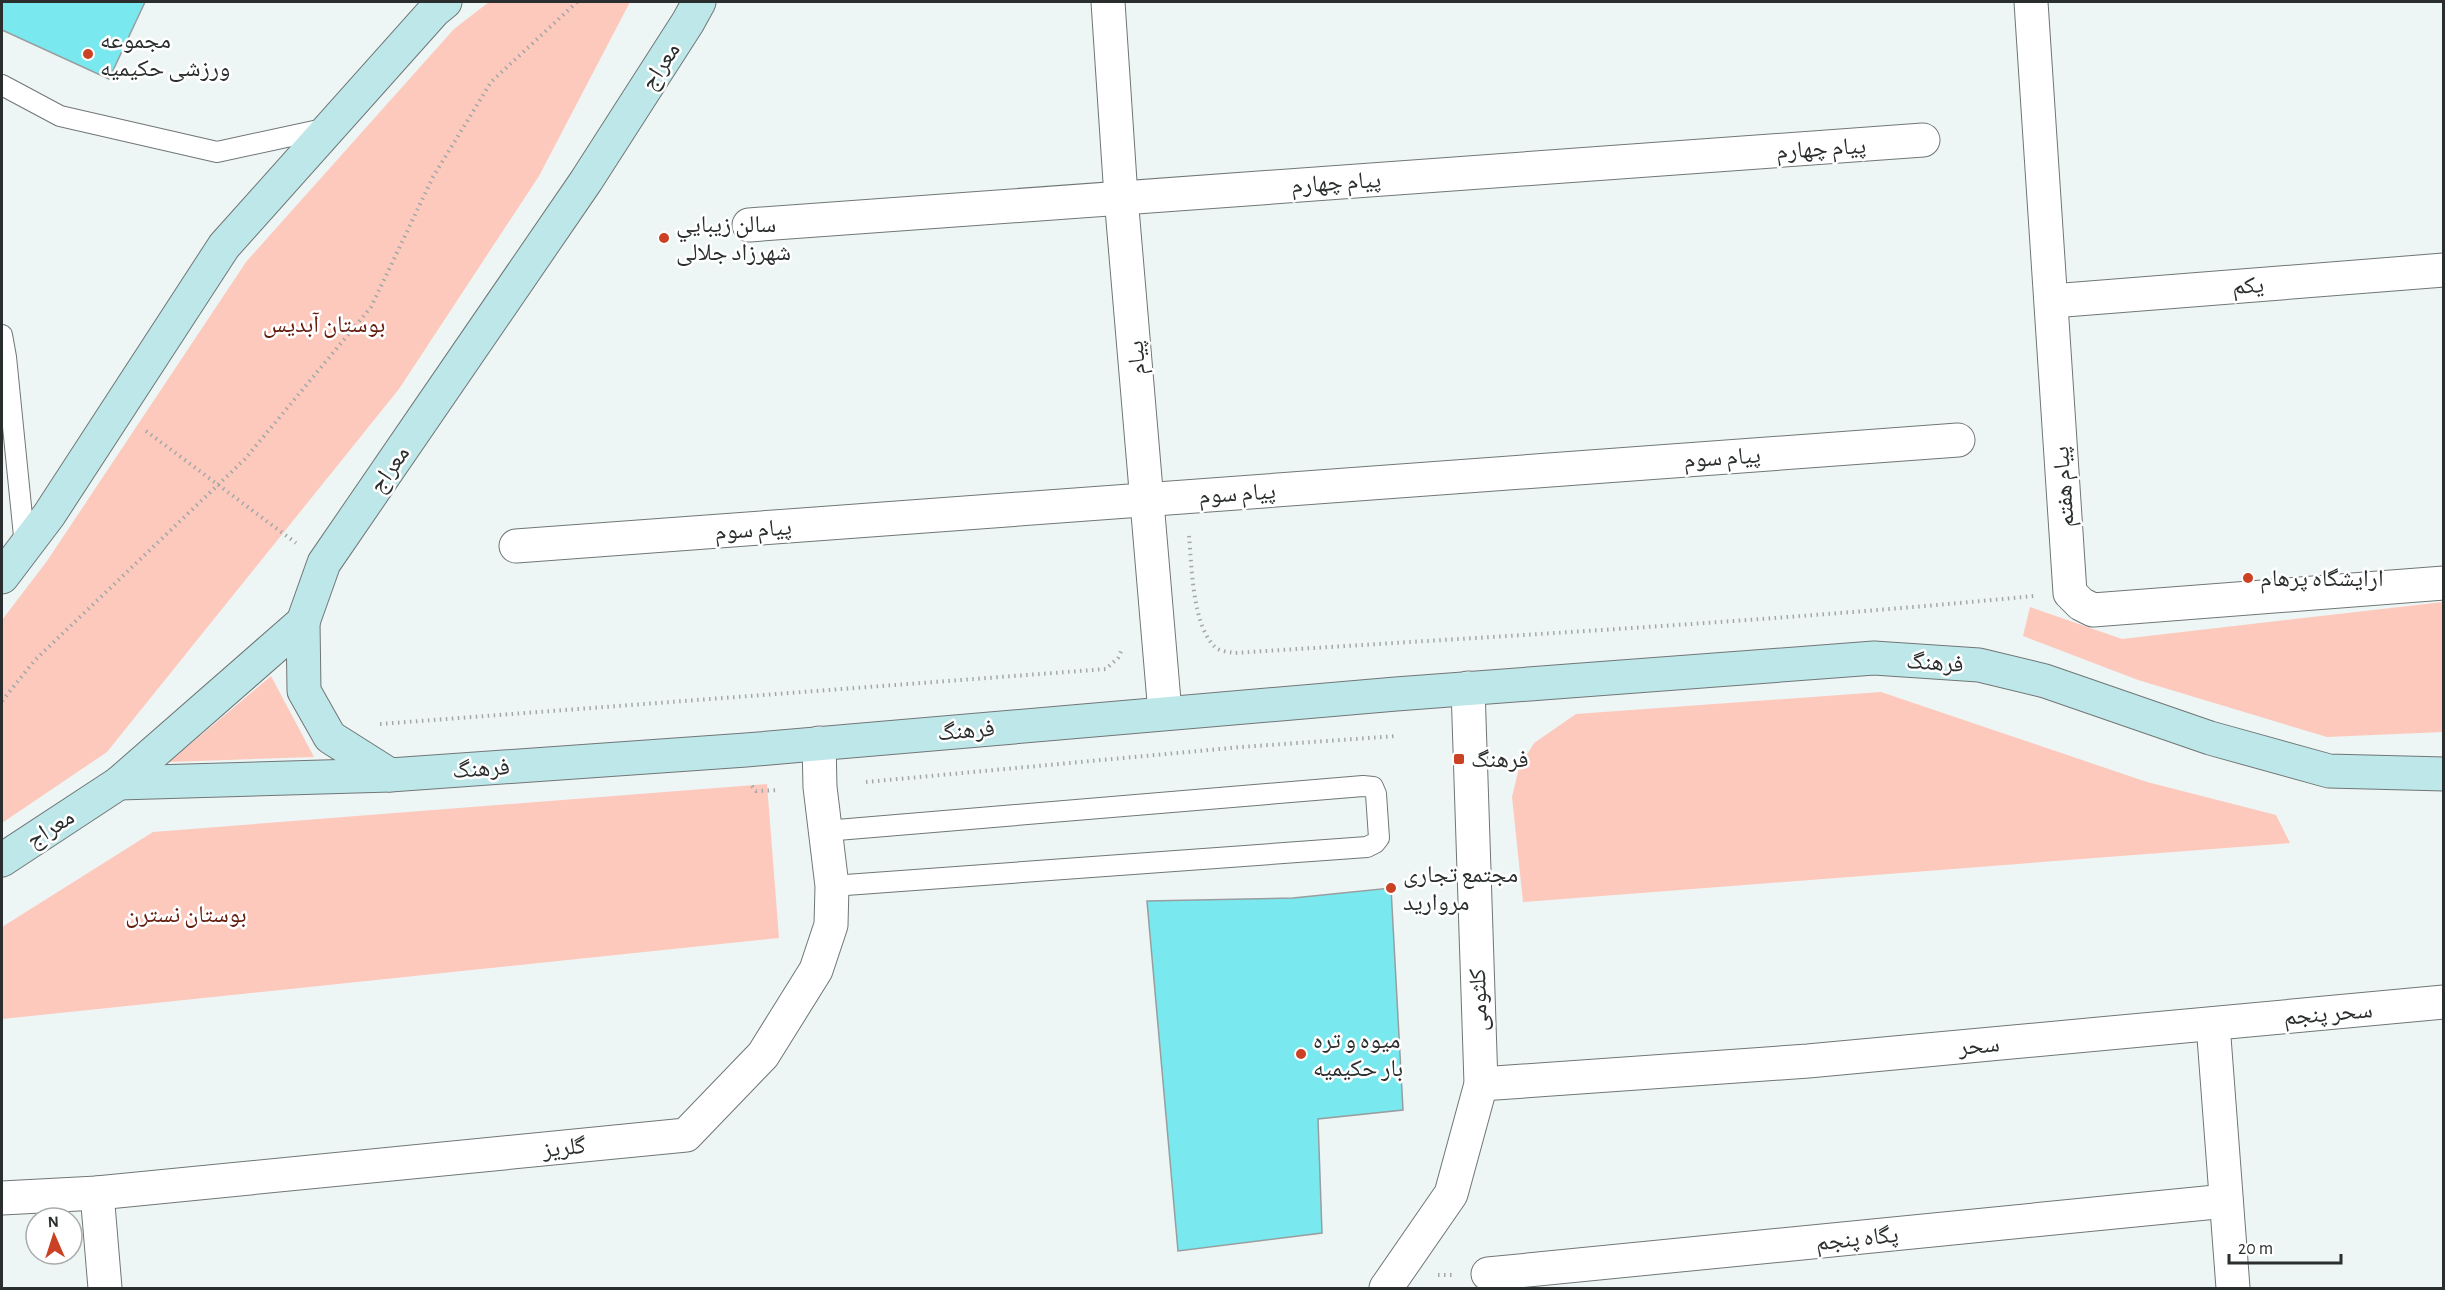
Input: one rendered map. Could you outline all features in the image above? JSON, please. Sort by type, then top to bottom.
[{"type":"main road","points":[[2,577],[49,515],[224,246],[434,11],[445,2]]},
{"type":"main road","name":"معراج","points":[[2,860],[119,783],[303,622],[324,562],[586,181],[695,8]]},
{"type":"main road","points":[[303,622],[304,691],[330,737],[390,775]]},
{"type":"main road","name":"فرهنگ","points":[[119,783],[390,775],[819,743],[1468,688],[1874,658],[1979,665],[2045,681],[2210,738],[2329,771],[2444,774]]},
{"type":"street","name":"پیام","points":[[1108,2],[1121,197],[1165,713]]},
{"type":"street","name":"پیام هفتم","points":[[2031,2],[2070,593]]},
{"type":"street","name":"پیام چهارم","points":[[749,225],[1923,140]]},
{"type":"street","name":"یکم","points":[[2052,301],[2444,270]]},
{"type":"street","name":"پیام سوم","points":[[516,546],[1958,440]]},
{"type":"street","points":[[2070,593],[2081,604],[2093,610],[2444,583]]},
{"type":"street","name":"کلثومی","points":[[1386,1288],[1451,1194],[1481,1084],[1468,688]]},
{"type":"street","name":"گلریز","points":[[2,1198],[97,1192],[686,1135],[764,1055],[816,970],[831,925],[832,886],[820,787],[819,743]]},
{"type":"street","name":"سحر پنجم","points":[[2213,1024],[2444,1002]]},
{"type":"street","points":[[2213,1024],[2233,1288]]},
{"type":"street","name":"سحر","points":[[1481,1084],[1808,1061],[2213,1024]]},
{"type":"street","points":[[97,1192],[105,1288]]},
{"type":"street","name":"پگاه پنجم","points":[[1488,1274],[2226,1201]]},
{"type":"lane","points":[[2,85],[60,116],[217,152],[331,127]]},
{"type":"lane","points":[[2,335],[25,546]]},
{"type":"lane","points":[[825,831],[1363,786],[1373,787],[1376,794],[1379,838],[1367,847],[832,886]]},
{"type":"path","points":[[2,700],[35,660],[245,459],[371,308],[433,177],[491,82],[577,2]]},
{"type":"path","points":[[117,410],[324,562]]},
{"type":"path","points":[[1188,496],[1189,537],[1198,609],[1206,634],[1218,649],[1234,653],[1512,637],[1916,608],[2070,593]]},
{"type":"path","points":[[330,737],[374,725],[1106,669],[1118,658],[1126,640]]},
{"type":"path","points":[[866,782],[1240,747],[1397,736]]},
{"type":"path","points":[[751,781],[752,789],[756,791],[778,790]]},
{"type":"green space","name":"بوستان آبدیس","points":[[489,2],[630,2],[539,176],[399,389],[107,752],[2,823],[2,620],[47,561],[246,262],[454,29]]},
{"type":"green space","points":[[2443,602],[2443,732],[2327,737],[2138,680],[2023,636],[2030,607],[2122,639]]},
{"type":"green space","points":[[271,676],[314,757],[169,762]]},
{"type":"green space","points":[[1881,692],[2147,782],[2276,815],[2290,843],[1523,902],[1512,797],[1519,768],[1534,743],[1576,714]]},
{"type":"green space","name":"بوستان نسترن","points":[[767,784],[779,938],[2,1019],[2,927],[153,832]]},
{"type":"building","name":"مجموعه ورزشی حکیمیه","points":[[2,2],[145,2],[109,79],[2,30]]},
{"type":"building","points":[[1391,888],[1403,1110],[1318,1119],[1322,1233],[1178,1251],[1147,901],[1293,898]]},
{"type":"place","name":"مجموعه ورزشی حکیمیه","points":[[88,54]]},
{"type":"place","name":"سالن زيبايي شهرزاد جلالى","points":[[664,238]]},
{"type":"place","name":"ارایشگاه پرهام","points":[[2248,578]]},
{"type":"place","name":"فرهنگ","points":[[1459,759]]},
{"type":"place","name":"مجتمع تجاری مروارید","points":[[1391,888]]},
{"type":"place","name":"میوه و تره بار حکیمیه","points":[[1301,1054]]}]
